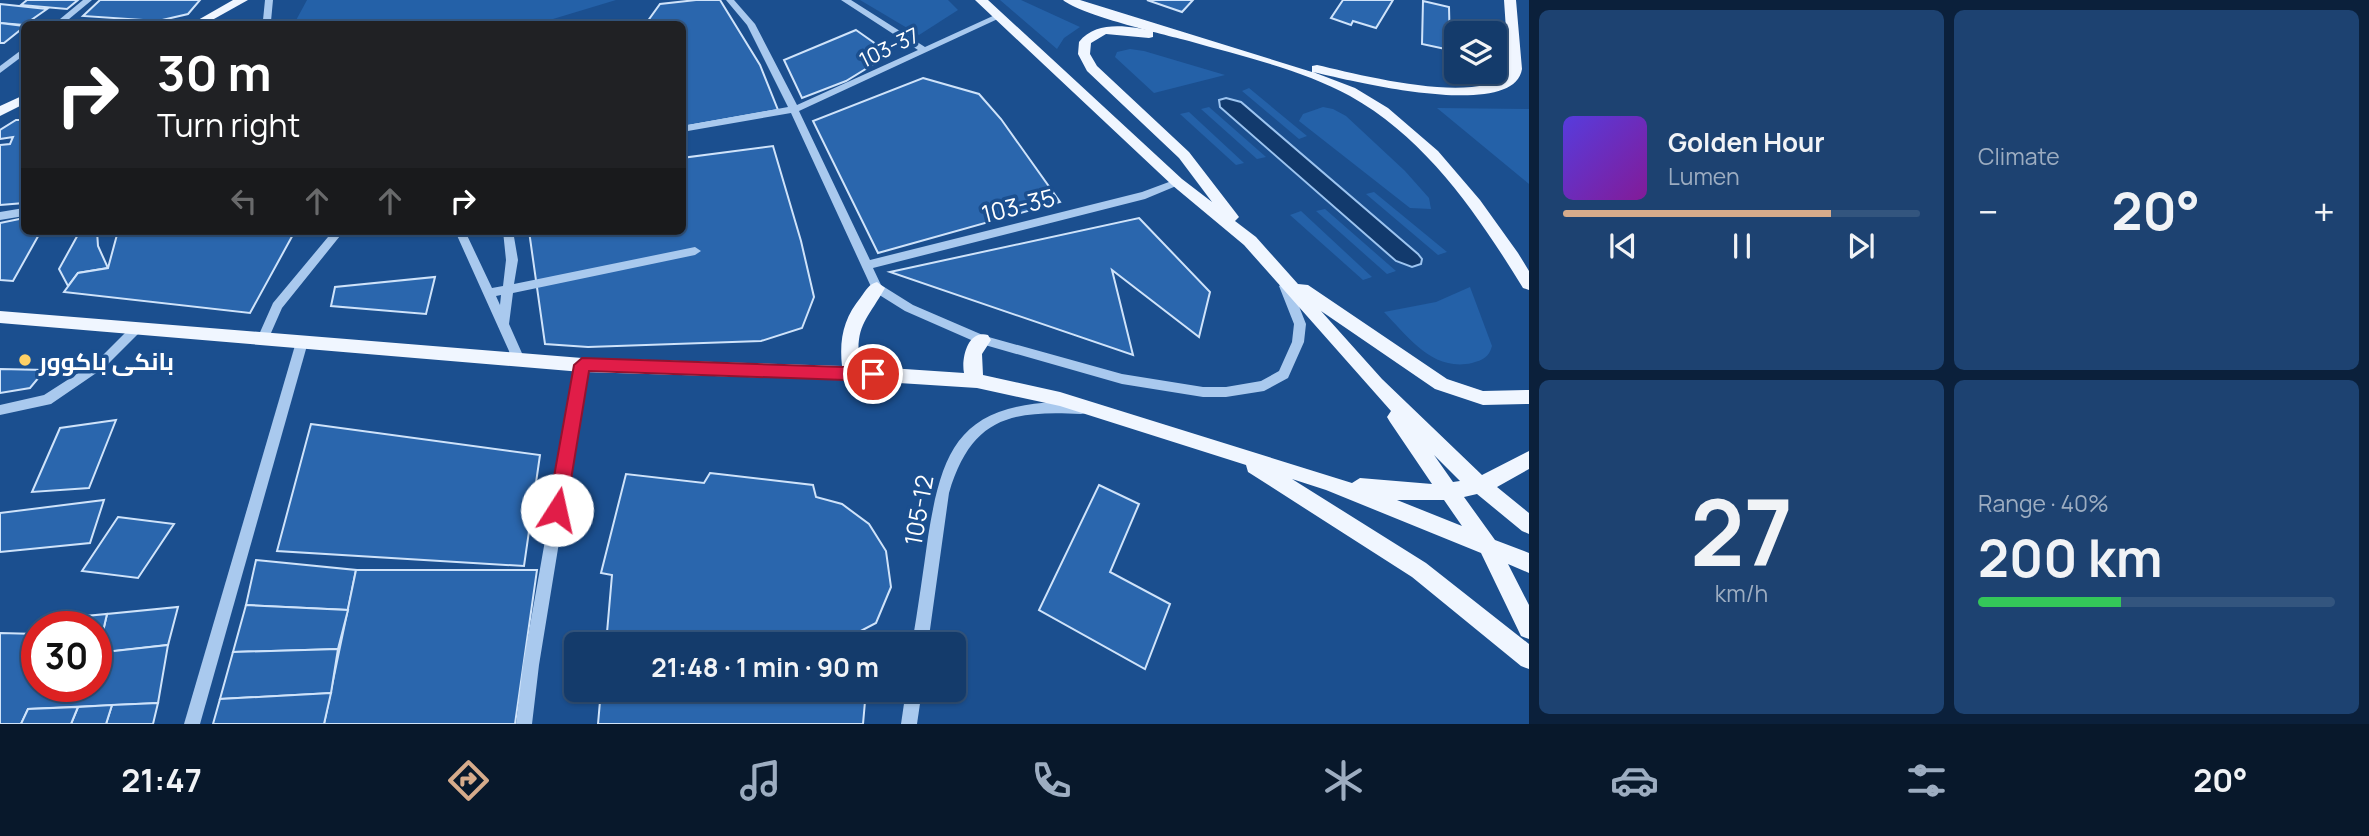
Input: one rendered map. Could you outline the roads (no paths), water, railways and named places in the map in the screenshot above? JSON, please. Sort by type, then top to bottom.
[{"type":"main road","points":[[203,21],[242,0]]},
{"type":"main road","points":[[981,0],[1178,182],[1250,241]]},
{"type":"main road","points":[[1069,0],[1267,59],[1418,90],[1466,91],[1510,82],[1516,71],[1510,0]]},
{"type":"main road","points":[[1197,39],[1109,31],[1090,35],[1083,49],[1086,60],[1098,75],[1184,155],[1250,241],[1356,364],[1489,548],[1529,628]]},
{"type":"main road","points":[[1267,59],[1354,93],[1403,128],[1452,176],[1481,211],[1529,285]]},
{"type":"main road","points":[[0,112],[21,101]]},
{"type":"main road","points":[[1279,273],[1441,384],[1483,398],[1529,397]]},
{"type":"main road","points":[[852,373],[849,355],[850,325],[855,314],[877,288]]},
{"type":"main road","points":[[0,317],[582,365],[852,373],[977,381],[1060,399],[1329,482],[1529,563]]},
{"type":"main road","points":[[977,381],[972,363],[975,347],[982,340]]},
{"type":"main road","points":[[1356,364],[1479,486],[1529,525]]},
{"type":"main road","points":[[1232,452],[1419,570],[1529,658]]},
{"type":"main road","points":[[1329,482],[1411,494],[1451,492],[1498,479],[1529,458]]},
{"type":"street","points":[[62,21],[88,0]]},
{"type":"street","points":[[267,21],[269,0]]},
{"type":"street","points":[[730,0],[751,24],[795,109],[877,288],[930,318],[982,340],[1149,385],[1203,392],[1250,390],[1264,386],[1284,374],[1298,342],[1300,324],[1279,273]]},
{"type":"street","points":[[845,0],[923,49]]},
{"type":"street","name":"103-37","points":[[686,128],[795,109],[998,17]]},
{"type":"street","points":[[0,70],[21,53]]},
{"type":"street","name":"103-35","points":[[868,265],[1145,195],[1178,182]]},
{"type":"street","points":[[0,216],[21,212]]},
{"type":"street","points":[[263,339],[276,306],[336,235]]},
{"type":"street","points":[[462,235],[519,360]]},
{"type":"street","points":[[503,324],[512,260],[509,235]]},
{"type":"street","points":[[490,293],[695,251]]},
{"type":"street","points":[[0,410],[47,400],[101,365],[136,329]]},
{"type":"street","points":[[192,724],[302,342]]},
{"type":"street","points":[[524,724],[531,665],[582,365]]},
{"type":"street","name":"105-12","points":[[922,632],[947,471],[956,452],[970,435],[988,422],[1008,413],[1031,408],[1081,409],[1133,420]]},
{"type":"street","points":[[909,724],[912,702]]},
{"type":"place","name":"بانکی باکوور","points":[[25,360]]}]
